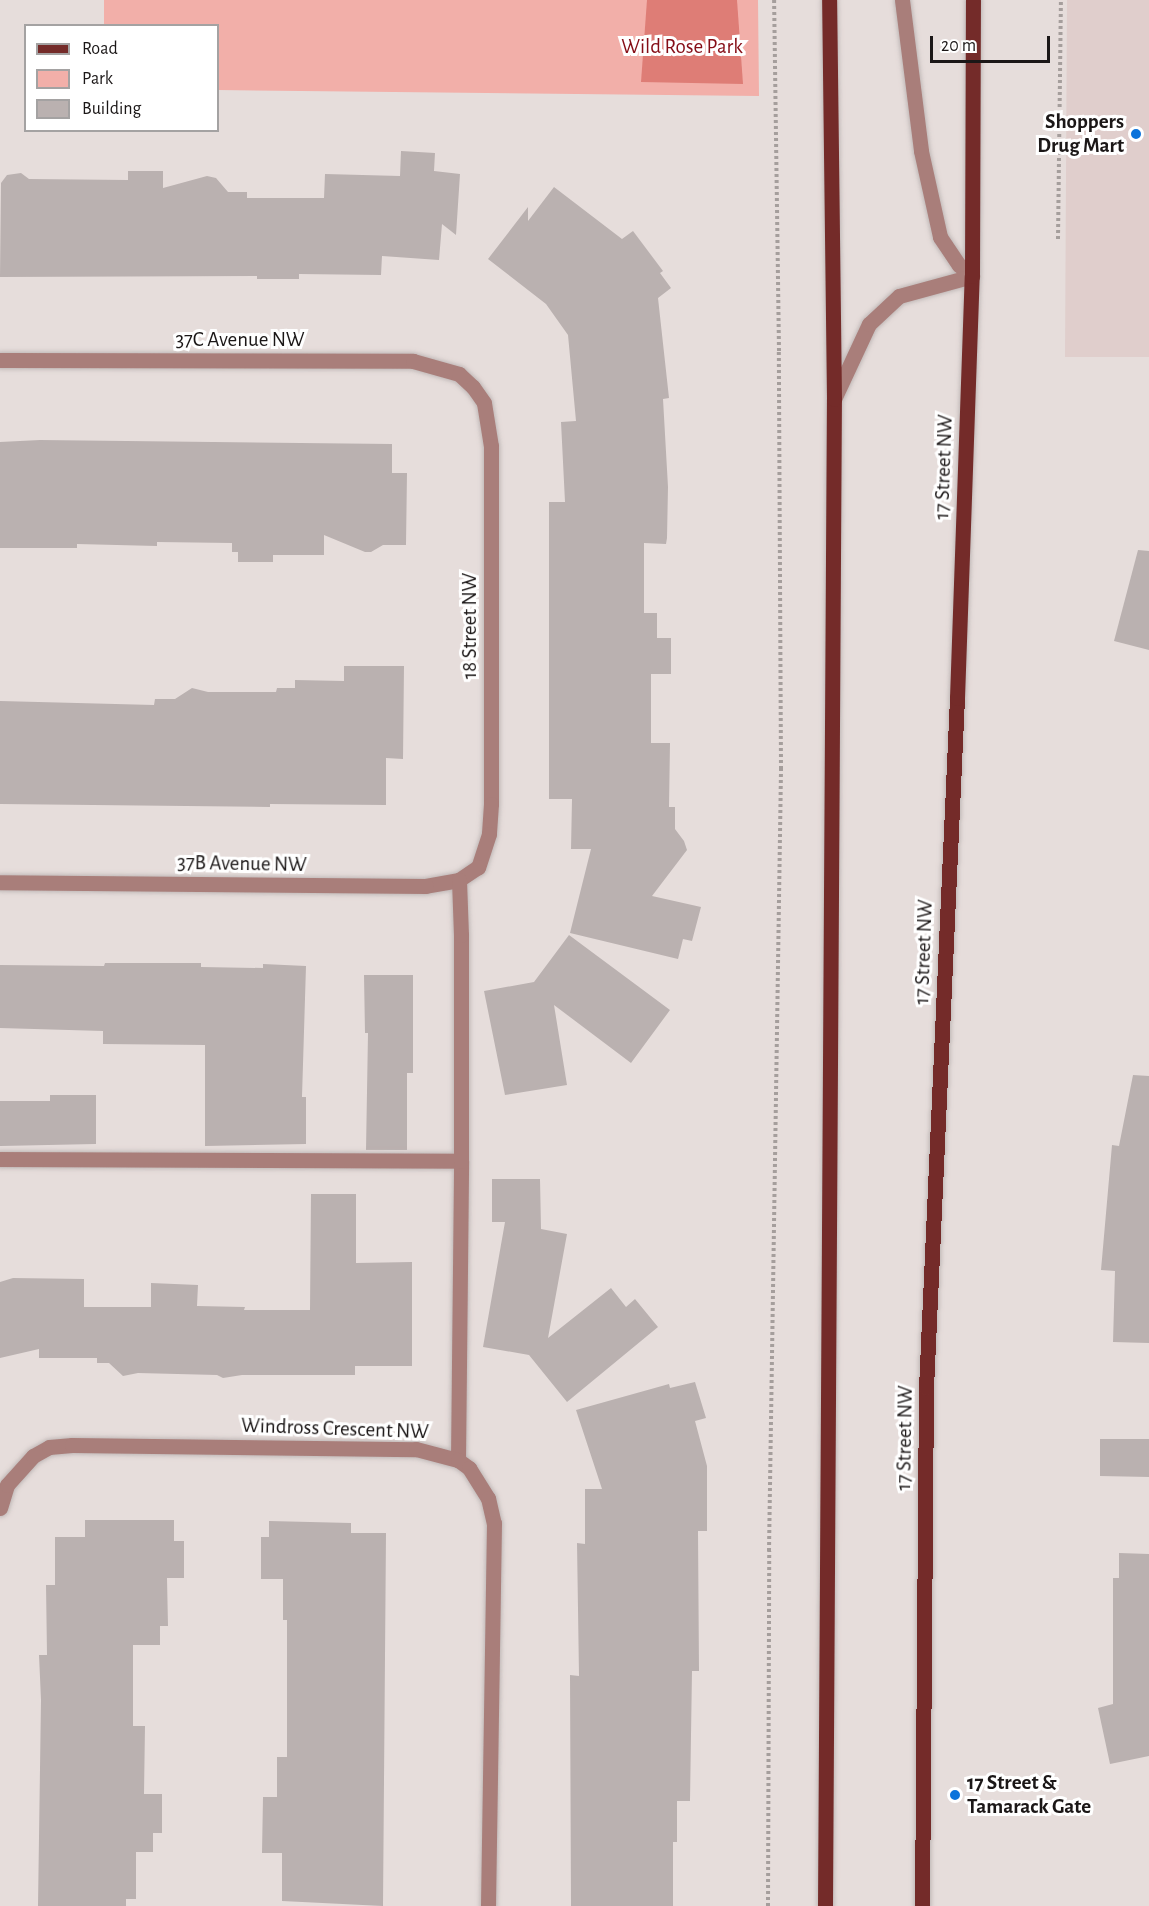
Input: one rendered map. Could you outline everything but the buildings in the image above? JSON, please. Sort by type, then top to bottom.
[{"type":"main road","points":[[825,1906],[834,399],[829,0]]},
{"type":"main road","name":"17 Street NW","points":[[922,1906],[926,1389],[957,698],[972,276],[973,0]]},
{"type":"street","points":[[902,0],[921,151],[940,237],[959,265],[972,276]]},
{"type":"street","points":[[834,399],[869,324],[899,296],[972,276]]},
{"type":"street","name":"37C Avenue NW","points":[[0,360],[413,361],[459,374],[473,387]]},
{"type":"street","name":"18 Street NW","points":[[473,387],[484,404],[491,446],[490,804],[488,842],[478,867]]},
{"type":"street","name":"37B Avenue NW","points":[[0,882],[426,886],[459,880],[478,867]]},
{"type":"street","points":[[459,880],[461,1161],[458,1460],[480,1483],[488,1498],[494,1523],[488,1906]]},
{"type":"street","points":[[0,1159],[461,1161]]},
{"type":"street","name":"Windross Crescent NW","points":[[0,1508],[7,1485],[33,1456],[49,1448],[72,1445],[416,1449],[458,1460]]},
{"type":"path","points":[[768,1906],[769,1551],[781,769],[779,351],[774,0]]},
{"type":"path","points":[[1058,238],[1061,0]]},
{"type":"shaded area","points":[[1067,0],[1149,0],[1149,357],[1065,357]]},
{"type":"green space","name":"Wild Rose Park","points":[[104,0],[758,0],[759,96],[219,90],[219,24],[104,24]]},
{"type":"green space","points":[[647,0],[737,0],[743,84],[641,82]]},
{"type":"place","name":"Shoppers Drug Mart","points":[[1136,134]]},
{"type":"place","name":"17 Street & Tamarack Gate","points":[[955,1795]]}]
